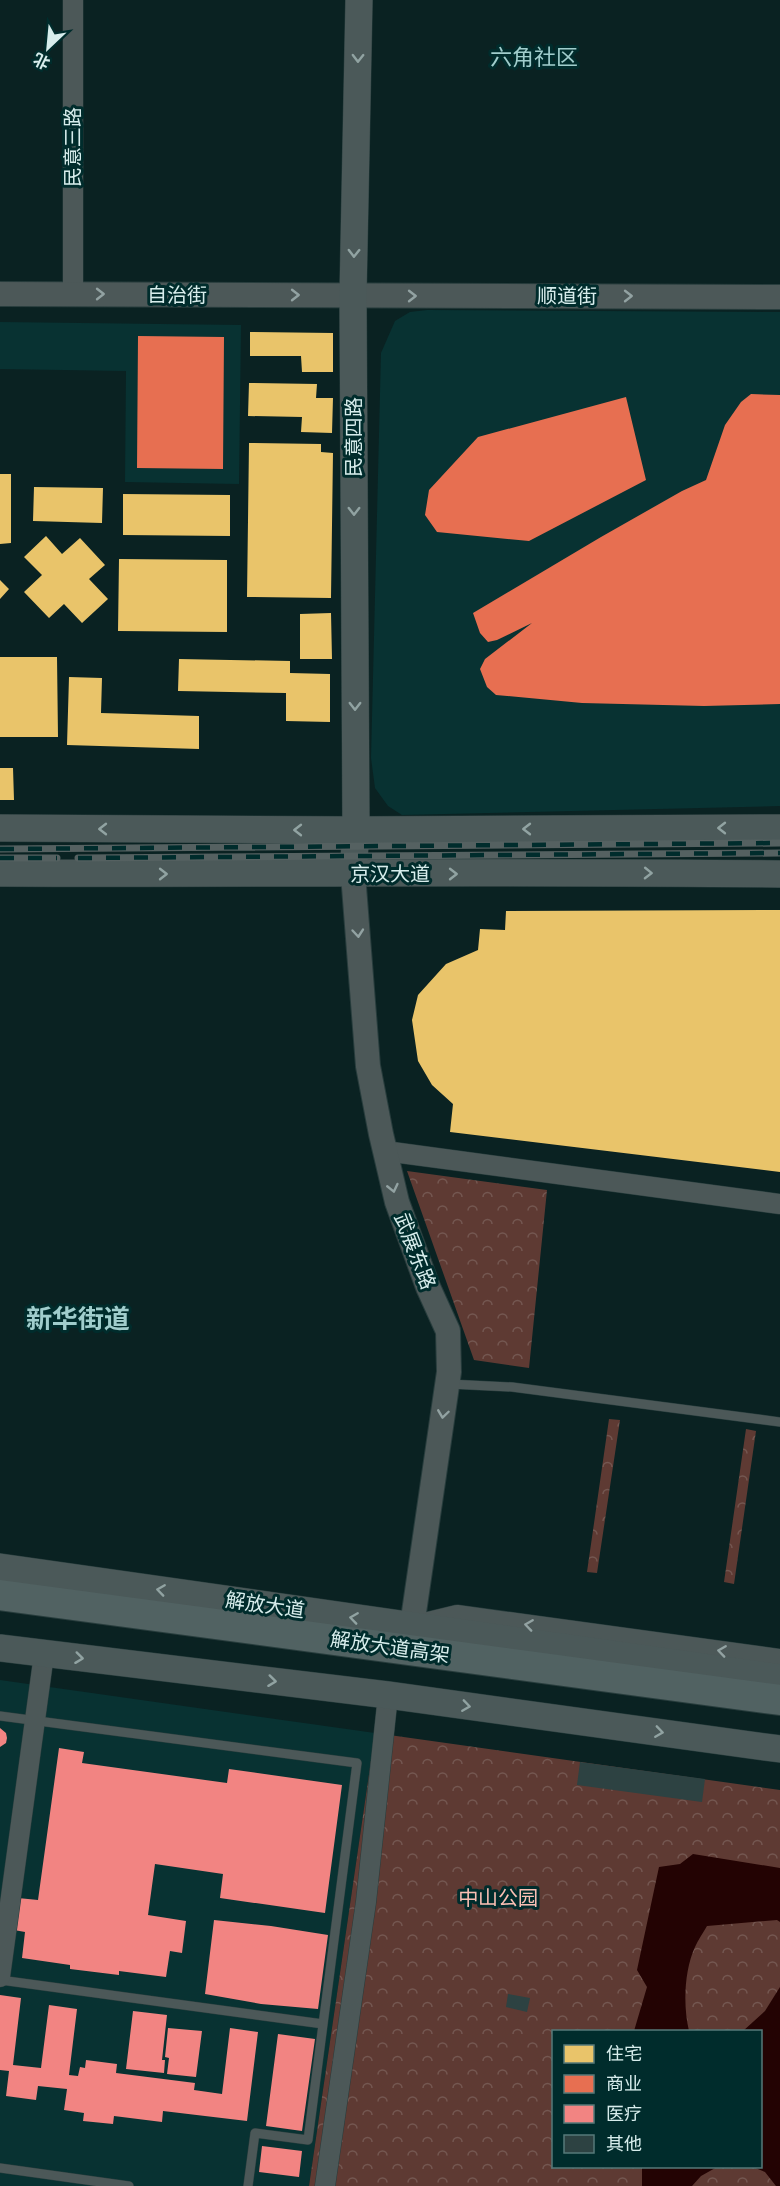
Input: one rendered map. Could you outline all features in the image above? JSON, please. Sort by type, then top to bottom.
[{"type":"main road","name":"民意四路","points":[[353,874],[356,830],[353,296],[359,0]]},
{"type":"main road","points":[[0,828],[356,830],[780,828]]},
{"type":"main road","name":"京汉大道","points":[[0,873],[626,872],[780,874]]},
{"type":"main road","name":"解放大道","points":[[0,1567],[780,1678]]},
{"type":"main road","name":"解放大道高架","points":[[0,1594],[780,1700]]},
{"type":"main road","name":"解放大道高架","points":[[0,1614],[780,1718]]},
{"type":"main road","points":[[0,1648],[388,1695],[780,1749]]},
{"type":"street","name":"民意三路","points":[[72,294],[73,0]]},
{"type":"street","name":"自治街","points":[[0,294],[353,296]]},
{"type":"street","name":"顺道街","points":[[353,296],[780,297]]},
{"type":"street","name":"武展东路","points":[[353,874],[368,1066],[385,1151],[397,1202],[428,1287],[448,1331],[449,1372],[412,1626]]},
{"type":"street","points":[[385,1151],[780,1204]]},
{"type":"street","points":[[412,1626],[457,1615],[657,1636],[780,1659]]},
{"type":"street","points":[[0,1979],[44,1654]]},
{"type":"street","points":[[325,2186],[366,1902],[388,1695]]},
{"type":"lane","points":[[447,1384],[512,1387],[780,1422]]},
{"type":"lane","points":[[0,1716],[357,1763],[308,2140],[255,2133],[249,2186]]},
{"type":"lane","points":[[0,1979],[323,2024]]},
{"type":"lane","points":[[0,2168],[129,2186]]},
{"type":"shaded area","points":[[427,310],[780,312],[780,806],[402,815],[388,806],[375,788],[371,758],[381,353],[395,321],[410,312]]},
{"type":"shaded area","points":[[0,322],[241,325],[239,484],[125,482],[126,371],[0,369]]},
{"type":"shaded area","points":[[0,1680],[375,1733],[309,2186],[0,2186]]},
{"type":"shaded area","points":[[693,1854],[780,1868],[780,1922],[777,1920],[707,1926],[691,1956],[687,1978],[685,2000],[689,2030],[634,2030],[647,1987],[637,1970],[659,1867],[680,1864]]},
{"type":"shaded area","points":[[780,1987],[780,2186],[776,2186],[765,2172],[755,2168],[762,2168],[762,2030],[744,2030],[765,2011]]},
{"type":"shaded area","points":[[642,2168],[715,2168],[701,2176],[692,2186],[642,2186]]},
{"type":"green space","points":[[407,1171],[547,1190],[529,1368],[474,1360]]},
{"type":"green space","points":[[609,1419],[620,1420],[597,1573],[587,1572]]},
{"type":"green space","points":[[746,1429],[756,1431],[734,1584],[724,1582]]},
{"type":"green space","name":"中山公园","points":[[375,1733],[780,1790],[780,2186],[309,2186]]},
{"type":"building: 住宅","points":[[250,332],[333,333],[333,372],[302,372],[301,356],[250,356]]},
{"type":"building: 住宅","points":[[249,383],[317,384],[316,398],[333,398],[332,433],[301,432],[302,417],[248,416]]},
{"type":"building: 住宅","points":[[249,443],[321,444],[321,452],[333,453],[331,598],[247,597]]},
{"type":"building: 住宅","points":[[0,474],[11,474],[11,543],[0,544]]},
{"type":"building: 住宅","points":[[34,487],[103,488],[102,523],[33,521]]},
{"type":"building: 住宅","points":[[123,494],[230,495],[230,536],[123,535]]},
{"type":"building: 住宅","points":[[46,536],[62,554],[80,538],[105,565],[89,579],[108,599],[82,623],[64,604],[49,618],[24,592],[42,575],[24,557]]},
{"type":"building: 住宅","points":[[119,559],[227,560],[227,632],[118,631]]},
{"type":"building: 住宅","points":[[0,580],[9,589],[0,599]]},
{"type":"building: 住宅","points":[[331,613],[332,659],[300,659],[300,614]]},
{"type":"building: 住宅","points":[[0,657],[57,657],[58,737],[0,737]]},
{"type":"building: 住宅","points":[[179,659],[290,661],[290,673],[330,674],[330,722],[286,721],[286,693],[178,691]]},
{"type":"building: 住宅","points":[[69,677],[102,678],[101,713],[199,716],[199,749],[67,745]]},
{"type":"building: 住宅","points":[[0,768],[13,768],[14,800],[0,800]]},
{"type":"building: 住宅","points":[[780,910],[780,1172],[450,1132],[453,1104],[432,1085],[418,1061],[412,1020],[418,995],[446,964],[478,950],[480,929],[505,930],[506,911]]},
{"type":"building: 商业","points":[[138,336],[224,337],[223,469],[137,468]]},
{"type":"building: 商业","points":[[751,394],[780,395],[780,704],[704,706],[582,703],[496,695],[487,687],[480,669],[485,659],[532,623],[488,642],[480,633],[473,613],[601,537],[706,480],[725,425],[741,402]]},
{"type":"building: 商业","points":[[626,397],[646,480],[529,541],[437,532],[425,515],[429,490],[478,437]]},
{"type":"building: 医疗","points":[[0,1728],[6,1733],[7,1738],[6,1743],[0,1747]]},
{"type":"building: 医疗","points":[[59,1748],[84,1752],[82,1763],[227,1783],[229,1769],[342,1785],[325,1913],[220,1898],[223,1874],[155,1864],[148,1915],[186,1921],[182,1953],[170,1951],[166,1977],[119,1971],[119,1975],[70,1969],[70,1965],[22,1958],[25,1932],[14,1930],[18,1898],[38,1900]]},
{"type":"building: 医疗","points":[[214,1920],[328,1935],[318,2009],[261,2004],[205,1994]]},
{"type":"building: 医疗","points":[[0,1995],[21,1998],[13,2065],[41,2068],[49,2005],[77,2009],[69,2075],[78,2076],[80,2067],[85,2068],[86,2060],[117,2064],[116,2073],[195,2083],[194,2090],[222,2094],[230,2028],[258,2032],[247,2121],[163,2111],[162,2122],[114,2116],[113,2124],[83,2121],[84,2113],[64,2110],[67,2089],[38,2086],[36,2100],[6,2096],[9,2071],[0,2070]]},
{"type":"building: 医疗","points":[[133,2011],[167,2015],[162,2060],[165,2060],[164,2073],[126,2069]]},
{"type":"building: 医疗","points":[[168,2028],[202,2031],[196,2077],[167,2074],[169,2058],[165,2057]]},
{"type":"building: 医疗","points":[[278,2034],[315,2039],[302,2131],[266,2126]]},
{"type":"building: 医疗","points":[[262,2146],[302,2151],[299,2177],[259,2172]]},
{"type":"building: 其他","points":[[580,1762],[705,1779],[702,1802],[577,1785]]},
{"type":"building: 其他","points":[[508,1994],[530,1998],[527,2012],[506,2007]]},
{"type":"railway","points":[[0,849],[780,843]]},
{"type":"railway","points":[[78,858],[780,853]]},
{"type":"railway","points":[[0,858],[57,858]]},
{"type":"district","name":"六角社区","points":[[534,57]]},
{"type":"district","name":"新华街道","points":[[78,1319]]}]
